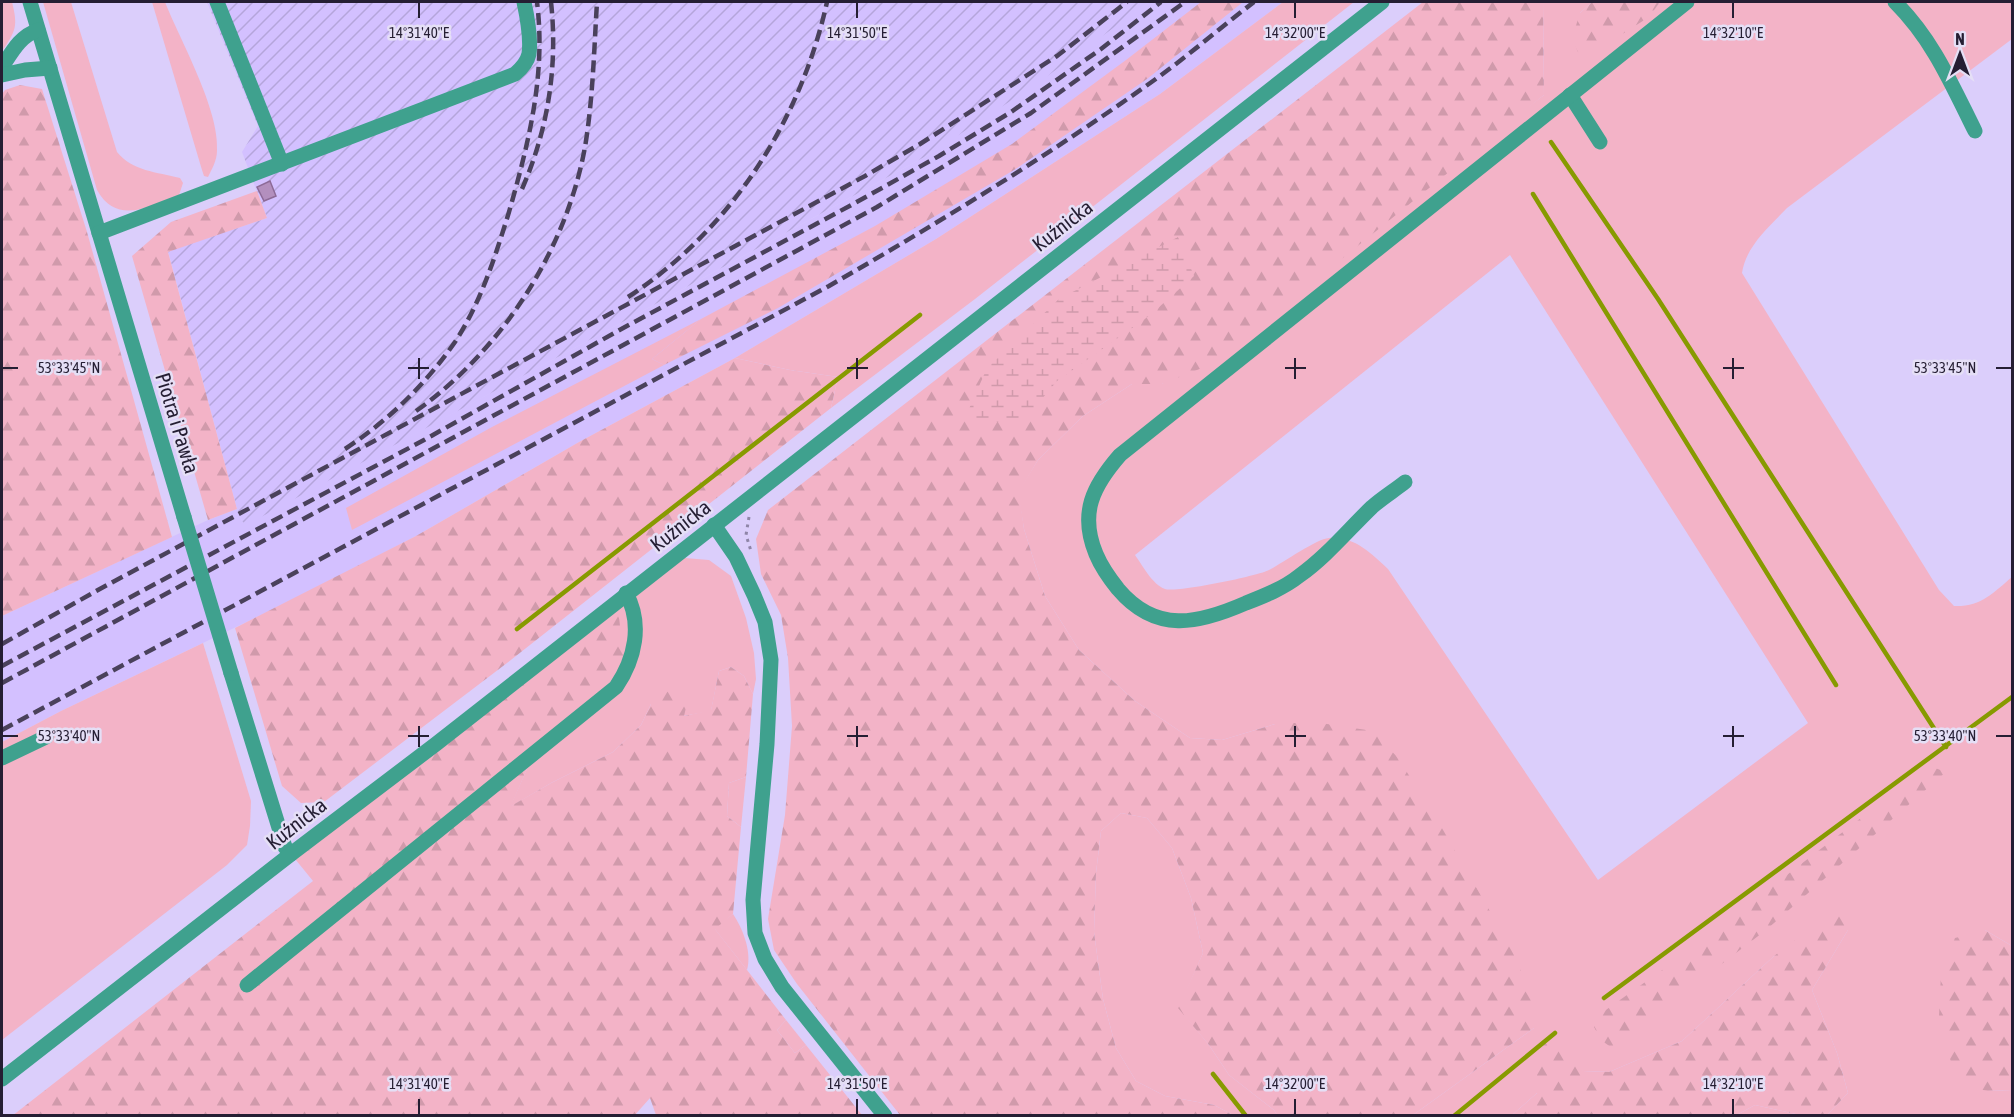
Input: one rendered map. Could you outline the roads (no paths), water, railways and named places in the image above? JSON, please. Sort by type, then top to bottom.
[{"type":"street","name":"Piotra i Pawła","points":[[30,2],[231,673],[285,847],[291,854]]},
{"type":"street","points":[[217,2],[282,164]]},
{"type":"street","points":[[99,233],[515,74],[523,67],[529,55],[524,2]]},
{"type":"street","name":"Kuźnicka","points":[[2,1079],[436,744],[1382,2]]},
{"type":"street","points":[[1406,482],[1374,506],[1325,556],[1298,577],[1264,596],[1229,610],[1193,620],[1154,617],[1128,601],[1112,582],[1096,556],[1090,533],[1088,510],[1094,491],[1120,455],[1687,2]]},
{"type":"street","points":[[1895,2],[1924,34],[1942,64],[1975,130]]},
{"type":"street","points":[[2,67],[21,39],[38,30]]},
{"type":"street","points":[[2,75],[50,68]]},
{"type":"street","points":[[1570,95],[1600,142]]},
{"type":"street","points":[[714,525],[736,557],[765,621],[771,660],[768,744],[753,900],[755,933],[765,959],[782,987],[885,1116]]},
{"type":"street","points":[[247,985],[616,687],[628,670],[634,642],[635,619],[633,607],[626,593]]},
{"type":"street","points":[[2,758],[46,737]]},
{"type":"waterway","points":[[1551,142],[1658,299],[1946,747]]},
{"type":"waterway","points":[[1533,194],[1836,685]]},
{"type":"waterway","points":[[517,629],[920,315]]},
{"type":"waterway","points":[[1604,998],[2012,697]]},
{"type":"waterway","points":[[1454,1116],[1555,1033]]},
{"type":"waterway","points":[[1213,1074],[1246,1116]]},
{"type":"railway","points":[[345,449],[377,426],[419,387],[455,342],[480,295],[509,212],[529,134],[539,55],[537,2]]},
{"type":"railway","points":[[522,189],[538,144],[549,97],[553,50],[551,2]]},
{"type":"railway","points":[[416,411],[447,387],[502,329],[546,260],[563,224],[576,186],[588,129],[597,2]]},
{"type":"railway","points":[[628,297],[665,270],[699,239],[756,169],[780,130],[799,88],[815,46],[827,2]]},
{"type":"railway","points":[[2,644],[865,176],[920,144],[1057,56],[1127,2]]},
{"type":"railway","points":[[2,666],[424,440],[625,327],[939,156],[1011,112],[1101,49],[1161,2]]},
{"type":"railway","points":[[2,683],[877,207],[1031,113],[1185,2]]},
{"type":"railway","points":[[2,730],[829,286],[1034,162],[1166,71],[1254,2]]}]
